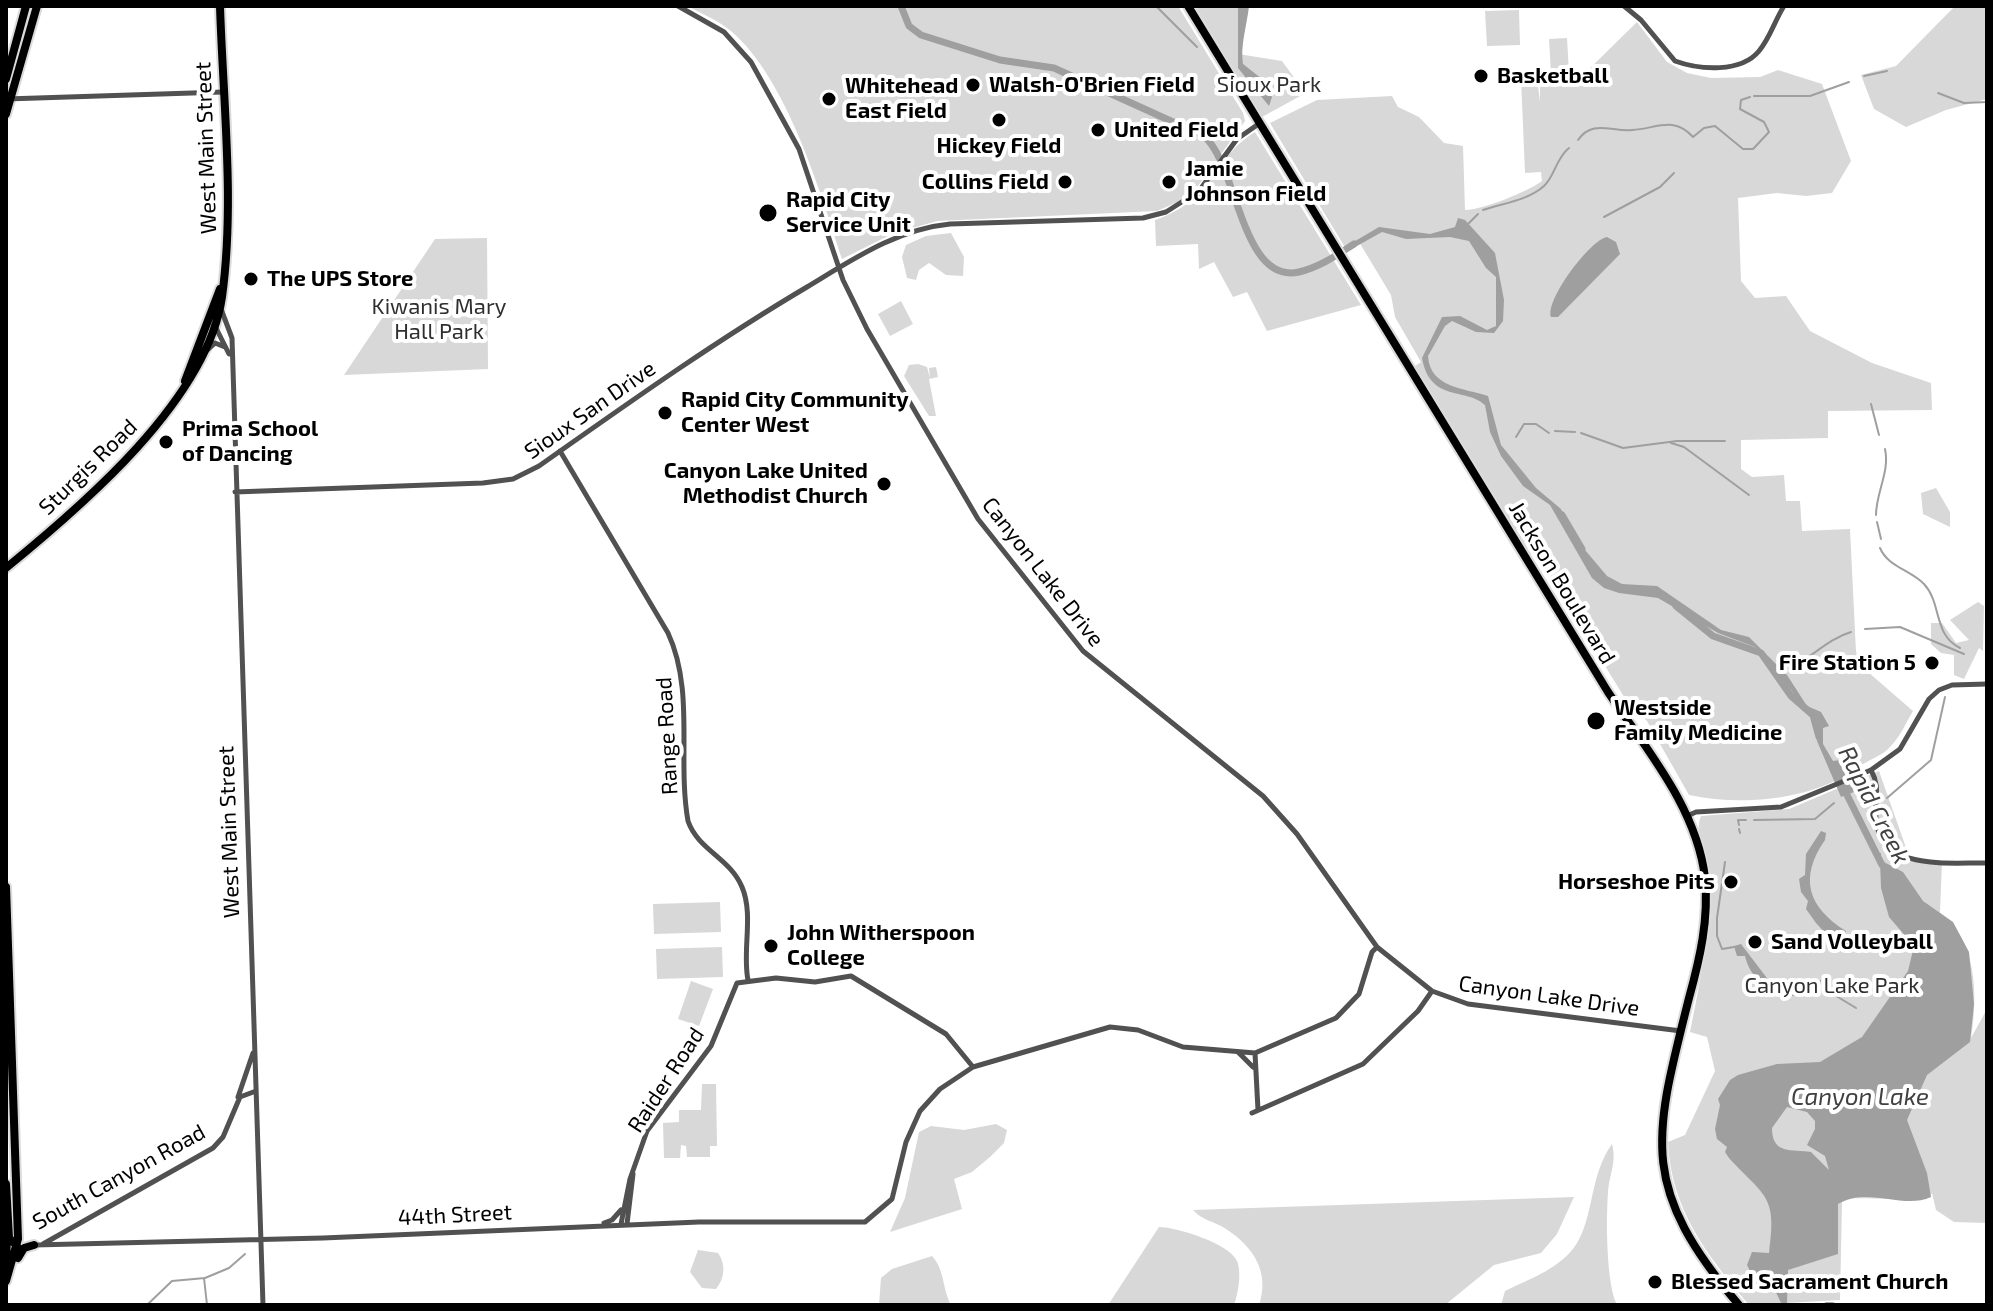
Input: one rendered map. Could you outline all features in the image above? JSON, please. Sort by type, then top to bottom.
[{"type":"main road","points":[[6,79],[26,6]]},
{"type":"main road","points":[[6,114],[37,6]]},
{"type":"main road","name":"West Main Street","points":[[220,6],[227,227],[220,294]]},
{"type":"main road","name":"Jackson Boulevard","points":[[1188,6],[1686,816],[1704,875],[1706,915],[1662,1115],[1661,1148],[1666,1181],[1688,1240],[1739,1305]]},
{"type":"main road","points":[[8,99],[7,89],[20,29]]},
{"type":"main road","name":"Sturgis Road","points":[[6,568],[145,439],[202,357],[220,294]]},
{"type":"main road","name":"Sturgis Road","points":[[185,382],[210,326]]},
{"type":"main road","points":[[6,559],[20,557]]},
{"type":"main road","points":[[6,887],[17,1246]]},
{"type":"main road","points":[[6,1184],[9,1239],[17,1246]]},
{"type":"main road","points":[[6,1196],[6,1261]]},
{"type":"main road","points":[[6,1245],[12,1254],[6,1275]]},
{"type":"main road","points":[[6,1282],[21,1251],[34,1245]]},
{"type":"main road","name":"South Canyon Road","points":[[6,1282],[17,1246]]},
{"type":"street","name":"Canyon Lake Drive","points":[[678,6],[724,32],[751,62],[803,160],[838,268],[867,329],[971,508],[1059,624],[1102,670],[1170,719],[1263,796],[1297,834],[1377,947],[1432,991],[1468,1004],[1681,1031]]},
{"type":"street","points":[[1624,6],[1641,20],[1675,61],[1723,67],[1746,62],[1761,50],[1784,6]]},
{"type":"street","points":[[8,99],[223,92]]},
{"type":"street","name":"Sioux San Drive","points":[[235,492],[500,482],[531,471],[733,331],[889,240],[930,227],[1151,217],[1189,199],[1230,148],[1260,123]]},
{"type":"street","name":"West Main Street","points":[[220,294],[222,315],[231,334],[229,354],[263,1305]]},
{"type":"street","points":[[210,326],[223,324],[231,334]]},
{"type":"street","name":"West Main Street","points":[[210,326],[229,354]]},
{"type":"street","points":[[202,357],[215,343],[229,354]]},
{"type":"street","name":"Range Road","points":[[560,451],[668,633],[677,655],[688,821],[697,839],[728,865],[742,887],[748,980]]},
{"type":"street","points":[[1686,816],[1696,812],[1776,808],[1830,788],[1871,770],[1900,749],[1937,692],[1952,685],[1987,684]]},
{"type":"street","points":[[1871,770],[1879,787],[1877,826],[1897,854],[1913,860],[1987,863]]},
{"type":"street","points":[[748,980],[776,978],[815,982],[851,976],[946,1034],[973,1067],[1110,1027],[1138,1030],[1183,1047],[1255,1053],[1336,1018],[1359,994],[1372,952],[1377,947]]},
{"type":"street","name":"Raider Road","points":[[624,1224],[621,1209],[652,1121],[711,1046],[733,987],[748,980]]},
{"type":"street","points":[[1255,1053],[1255,1111],[1363,1064],[1418,1011],[1432,991]]},
{"type":"street","name":"South Canyon Road","points":[[6,1245],[34,1245],[62,1234],[217,1145],[237,1102],[255,1050]]},
{"type":"street","points":[[1230,1051],[1244,1056],[1254,1068]]},
{"type":"street","name":"44th Street","points":[[34,1245],[624,1224],[745,1221],[855,1224],[874,1217],[892,1199],[908,1135],[920,1111],[940,1089],[973,1067]]},
{"type":"street","points":[[237,1102],[246,1092],[256,1091]]},
{"type":"street","points":[[624,1224],[633,1173]]},
{"type":"street","points":[[588,1226],[612,1220],[621,1209]]},
{"type":"street","points":[[62,1234],[73,1243]]},
{"type":"street","points":[[1826,1305],[1833,1305]]},
{"type":"green space","name":"Sioux Park","points":[[688,6],[1178,6],[1245,121],[1198,186],[1180,201],[1157,211],[937,221],[892,234],[842,259],[812,170],[769,77],[731,31]]},
{"type":"green space","name":"Sioux Park","points":[[1195,6],[1238,6],[1238,54],[1282,61],[1303,90],[1302,95],[1262,117]]},
{"type":"green space","points":[[1955,6],[1987,6],[1987,99],[1946,110],[1906,127],[1874,109],[1861,75],[1896,66]]},
{"type":"green space","points":[[1519,10],[1520,45],[1487,46],[1485,11]]},
{"type":"green space","points":[[1637,22],[1667,62],[1687,73],[1711,78],[1760,77],[1778,70],[1822,84],[1851,161],[1832,193],[1806,196],[1777,193],[1738,198],[1741,281],[1755,298],[1786,296],[1810,331],[1872,363],[1931,383],[1932,410],[1828,411],[1828,438],[1741,440],[1741,469],[1752,477],[1784,475],[1786,501],[1800,501],[1802,531],[1850,529],[1856,652],[1868,672],[1913,711],[1897,739],[1883,753],[1822,787],[1778,798],[1733,800],[1689,795],[1647,721],[1626,700],[1535,552],[1530,554],[1415,366],[1421,362],[1395,317],[1391,295],[1359,242],[1346,249],[1270,123],[1317,100],[1392,96],[1398,107],[1419,117],[1444,143],[1463,146],[1465,210],[1482,207],[1516,195],[1542,181],[1541,172],[1525,173],[1521,78],[1537,77],[1540,102],[1540,79],[1580,78]]},
{"type":"green space","points":[[1567,38],[1569,73],[1551,74],[1549,39]]},
{"type":"green space","points":[[1255,132],[1361,305],[1267,331],[1247,292],[1233,297],[1214,262],[1199,269],[1198,244],[1156,246],[1155,220],[1189,202],[1229,154]]},
{"type":"green space","points":[[951,233],[964,257],[963,276],[946,275],[929,263],[919,270],[916,280],[907,278],[902,257],[906,245],[926,236]]},
{"type":"green space","name":"Kiwanis Mary Hall Park","points":[[487,238],[488,369],[344,375],[435,239]]},
{"type":"green space","points":[[901,301],[913,324],[890,336],[878,314]]},
{"type":"green space","points":[[909,365],[927,367],[930,378],[929,368],[936,367],[938,377],[929,379],[936,416],[929,416],[904,376]]},
{"type":"green space","points":[[1936,488],[1950,512],[1950,527],[1923,514],[1921,493]]},
{"type":"green space","points":[[1978,602],[1984,606],[1983,651],[1979,648],[1964,679],[1954,675],[1954,655],[1941,653],[1931,644],[1931,623],[1942,623],[1956,643],[1969,640],[1950,620]]},
{"type":"green space","name":"Canyon Lake Park","points":[[1879,771],[1910,859],[1942,861],[1940,913],[1961,938],[1972,970],[1974,1004],[1971,1038],[1987,1009],[1987,1223],[1954,1222],[1936,1210],[1932,1193],[1907,1199],[1846,1199],[1842,1202],[1840,1300],[1749,1305],[1706,1249],[1684,1210],[1676,1189],[1668,1142],[1685,1135],[1715,1071],[1707,1037],[1690,1032],[1704,958],[1710,902],[1710,875],[1699,824],[1701,816],[1789,809]]},
{"type":"green space","points":[[720,902],[721,932],[654,934],[653,904]]},
{"type":"green space","points":[[722,947],[723,977],[657,979],[656,949]]},
{"type":"green space","points":[[691,981],[713,989],[699,1026],[678,1019]]},
{"type":"green space","points":[[702,1084],[716,1084],[717,1146],[710,1146],[710,1157],[687,1157],[686,1146],[681,1145],[680,1158],[664,1158],[663,1123],[679,1122],[679,1110],[701,1110]]},
{"type":"green space","points":[[996,1124],[1007,1130],[1004,1143],[972,1172],[954,1179],[962,1209],[890,1232],[905,1198],[919,1132],[931,1126],[964,1130]]},
{"type":"green space","points":[[1612,1144],[1614,1157],[1608,1193],[1607,1234],[1611,1282],[1617,1305],[1501,1305],[1505,1291],[1554,1266],[1571,1252],[1587,1220],[1600,1168]]},
{"type":"green space","points":[[1574,1197],[1557,1234],[1541,1253],[1494,1265],[1445,1305],[1259,1305],[1261,1272],[1252,1253],[1236,1236],[1193,1210]]},
{"type":"green space","points":[[1159,1227],[1202,1238],[1232,1255],[1239,1271],[1234,1305],[1108,1305]]},
{"type":"green space","points":[[698,1250],[718,1253],[721,1257],[723,1271],[716,1289],[702,1288],[690,1272]]},
{"type":"green space","points":[[932,1256],[939,1267],[951,1305],[879,1305],[881,1278],[892,1269]]},
{"type":"water","points":[[1238,6],[1249,6],[1243,64],[1262,79],[1272,97],[1269,106],[1238,68]]},
{"type":"water","points":[[1458,218],[1465,220],[1495,253],[1504,300],[1503,321],[1494,333],[1476,332],[1452,321],[1445,326],[1428,356],[1435,375],[1450,385],[1488,396],[1501,445],[1536,488],[1561,509],[1574,537],[1607,576],[1622,584],[1657,586],[1721,630],[1749,637],[1787,675],[1807,706],[1821,712],[1829,726],[1823,728],[1823,744],[1833,761],[1840,760],[1854,792],[1841,797],[1817,741],[1819,724],[1802,710],[1792,691],[1755,647],[1718,633],[1658,598],[1619,593],[1604,588],[1592,578],[1550,505],[1523,486],[1501,456],[1490,432],[1485,405],[1468,396],[1440,388],[1426,372],[1422,358],[1442,317],[1460,316],[1487,330],[1496,326],[1496,277],[1486,268],[1469,241],[1450,237],[1406,239],[1382,232],[1348,251],[1345,247],[1379,227],[1430,234],[1455,227]]},
{"type":"water","points":[[1607,237],[1616,242],[1620,254],[1558,317],[1551,317],[1555,298],[1570,272],[1590,248]]},
{"type":"water","points":[[1821,831],[1826,833],[1825,840],[1812,866],[1811,890],[1823,912],[1846,931],[1842,940],[1828,936],[1816,923],[1806,909],[1808,901],[1801,892],[1799,879],[1805,875],[1806,854]]},
{"type":"water","name":"Canyon Lake","points":[[1880,860],[1903,872],[1923,901],[1953,922],[1969,952],[1974,1004],[1970,1042],[1927,1075],[1907,1120],[1927,1173],[1931,1197],[1909,1201],[1861,1197],[1838,1204],[1838,1254],[1788,1270],[1787,1304],[1782,1305],[1770,1280],[1771,1269],[1766,1289],[1757,1285],[1747,1265],[1752,1252],[1769,1253],[1770,1208],[1760,1190],[1729,1158],[1725,1152],[1727,1147],[1717,1139],[1718,1099],[1730,1080],[1738,1075],[1777,1064],[1820,1062],[1862,1037],[1908,971],[1914,946],[1889,917],[1881,888]],"holes":[[[1787,1107],[1807,1112],[1815,1121],[1815,1129],[1807,1145],[1825,1156],[1829,1170],[1811,1152],[1784,1149],[1775,1143],[1772,1128]]]},
{"type":"water","points":[[1741,944],[1776,990],[1791,991],[1821,980],[1821,984],[1798,996],[1775,992],[1756,978],[1745,956],[1737,956],[1734,946]]},
{"type":"waterway","name":"Rapid Creek","points":[[901,6],[909,26],[921,35],[1000,60],[1054,68],[1204,136],[1225,171],[1252,242],[1264,260],[1280,271],[1307,270],[1354,244]]},
{"type":"waterway","points":[[1156,6],[1197,47]]},
{"type":"waterway","points":[[1864,76],[1887,71]]},
{"type":"waterway","points":[[1754,96],[1810,96],[1849,82]]},
{"type":"waterway","points":[[1938,93],[1964,103],[1987,102]]},
{"type":"waterway","points":[[1578,140],[1596,128],[1632,130],[1671,125],[1686,130],[1693,137],[1704,128],[1715,126],[1743,149],[1753,149],[1769,132],[1764,122],[1740,109],[1741,100],[1750,97]]},
{"type":"waterway","points":[[1483,210],[1523,198],[1544,186],[1569,148]]},
{"type":"waterway","points":[[1604,217],[1660,187],[1674,173]]},
{"type":"waterway","points":[[1467,225],[1478,214]]},
{"type":"waterway","points":[[1871,404],[1879,435]]},
{"type":"waterway","points":[[1516,437],[1524,424],[1536,424],[1549,433]]},
{"type":"waterway","points":[[1555,431],[1575,432]]},
{"type":"waterway","points":[[1581,433],[1623,448],[1677,441],[1725,441]]},
{"type":"waterway","points":[[1671,443],[1684,447],[1749,495]]},
{"type":"waterway","points":[[1876,515],[1886,466],[1885,449]]},
{"type":"waterway","name":"Rapid Creek","points":[[1562,515],[1582,549]]},
{"type":"waterway","points":[[1877,522],[1881,539]]},
{"type":"waterway","points":[[1880,548],[1888,560],[1924,584],[1930,592],[1941,627],[1951,642],[1960,648]]},
{"type":"waterway","name":"Rapid Creek","points":[[1676,606],[1713,636],[1761,653],[1791,696],[1813,715],[1819,737]]},
{"type":"waterway","points":[[1865,629],[1900,627],[1964,654]]},
{"type":"waterway","points":[[1775,671],[1795,665],[1831,641],[1851,632]]},
{"type":"waterway","points":[[1887,798],[1931,760],[1945,697]]},
{"type":"waterway","name":"Rapid Creek","points":[[1843,787],[1882,865]]},
{"type":"waterway","points":[[1754,820],[1815,819],[1834,803]]},
{"type":"waterway","points":[[1739,825],[1738,820],[1746,820]]},
{"type":"waterway","points":[[1739,829],[1740,833]]},
{"type":"waterway","name":"Rapid Creek","points":[[1880,854],[1880,860]]},
{"type":"waterway","points":[[1725,862],[1717,936],[1722,949],[1734,947]]},
{"type":"waterway","points":[[1828,991],[1856,1008]]},
{"type":"waterway","points":[[147,1305],[172,1281],[205,1278],[229,1268],[245,1254]]},
{"type":"waterway","points":[[204,1278],[207,1305]]},
{"type":"place","name":"Basketball","points":[[1481,76]]},
{"type":"place","name":"Walsh-O'Brien Field","points":[[973,85]]},
{"type":"place","name":"Whitehead East Field","points":[[829,99]]},
{"type":"place","name":"Hickey Field","points":[[999,120]]},
{"type":"place","name":"United Field","points":[[1098,130]]},
{"type":"place","name":"Collins Field","points":[[1065,182]]},
{"type":"place","name":"Jamie Johnson Field","points":[[1169,182]]},
{"type":"place","name":"Rapid City Service Unit","points":[[768,213]]},
{"type":"place","name":"The UPS Store","points":[[251,279]]},
{"type":"place","name":"Rapid City Community Center West","points":[[665,413]]},
{"type":"place","name":"Prima School of Dancing","points":[[166,442]]},
{"type":"place","name":"Canyon Lake United Methodist Church","points":[[884,484]]},
{"type":"place","name":"Fire Station 5","points":[[1932,663]]},
{"type":"place","name":"Westside Family Medicine","points":[[1596,721]]},
{"type":"place","name":"Horseshoe Pits","points":[[1731,882]]},
{"type":"place","name":"Sand Volleyball","points":[[1755,942]]},
{"type":"place","name":"John Witherspoon College","points":[[771,946]]},
{"type":"place","name":"Blessed Sacrament Church","points":[[1655,1282]]}]
